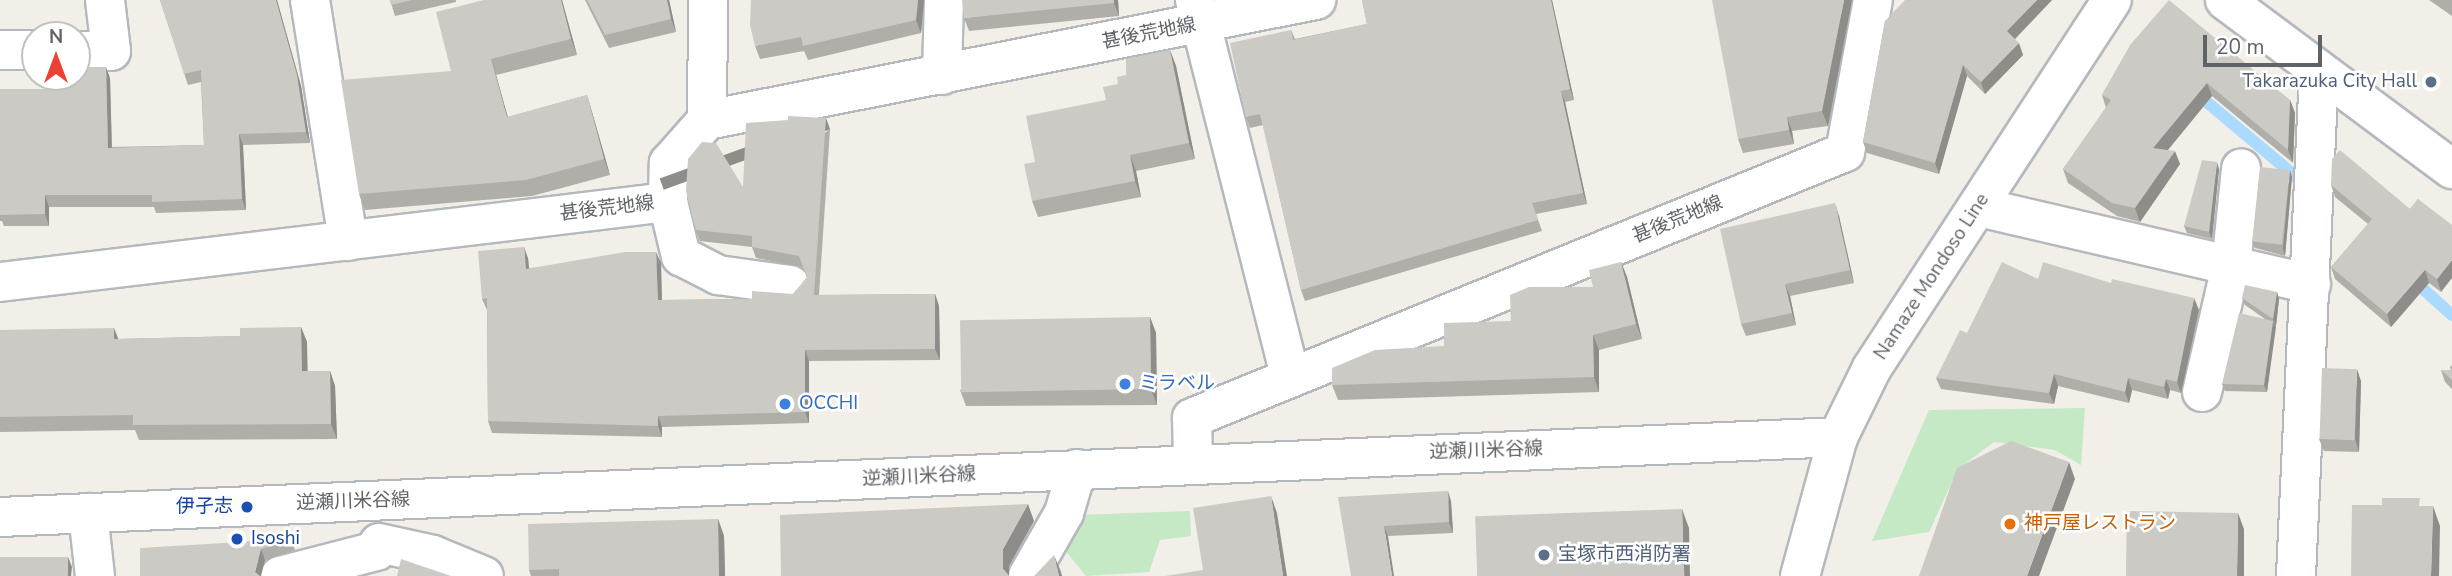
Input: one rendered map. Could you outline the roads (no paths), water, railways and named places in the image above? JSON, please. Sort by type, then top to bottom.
[{"type":"street","points":[[91,51],[111,51],[105,0]]},
{"type":"street","points":[[310,0],[348,241]]},
{"type":"street","points":[[707,120],[708,0]]},
{"type":"street","points":[[942,75],[944,0]]},
{"type":"street","name":"甚後荒地線","points":[[0,282],[668,202],[669,163],[707,120],[942,75],[1197,12],[1316,0]]},
{"type":"street","name":"甚後荒地線","points":[[1290,376],[1845,152],[1873,0]]},
{"type":"street","name":"Namaze Mondoso Line","points":[[1800,576],[1838,437],[1872,368],[2112,0]]},
{"type":"street","points":[[2225,0],[2452,169]]},
{"type":"street","points":[[1193,461],[1192,418],[1290,376],[1197,12]]},
{"type":"street","points":[[0,50],[21,50]]},
{"type":"street","points":[[2297,576],[2319,72]]},
{"type":"street","points":[[2202,392],[2231,266],[2241,169]]},
{"type":"street","points":[[668,202],[681,256],[718,275],[790,285]]},
{"type":"street","points":[[1979,207],[2311,284]]},
{"type":"street","name":"逆瀬川米谷線","points":[[0,517],[377,502],[1077,469],[1193,461],[1838,437]]},
{"type":"street","points":[[1028,576],[1064,513],[1077,469]]},
{"type":"street","points":[[375,557],[377,502]]},
{"type":"street","points":[[88,513],[94,576]]},
{"type":"street","points":[[280,576],[375,557],[433,555],[484,576]]},
{"type":"waterway","points":[[2196,93],[2302,182]]},
{"type":"waterway","points":[[2411,278],[2452,315]]},
{"type":"place","name":"Takarazuka City Hall","points":[[2431,82]]},
{"type":"place","name":"ミラベル","points":[[1125,384]]},
{"type":"place","name":"OCCHI","points":[[785,404]]},
{"type":"place","name":"伊孑志","points":[[247,507]]},
{"type":"place","name":"神戸屋レストラン","points":[[2010,524]]},
{"type":"place","name":"Isoshi","points":[[237,539]]},
{"type":"place","name":"宝塚市西消防署","points":[[1544,555]]}]
